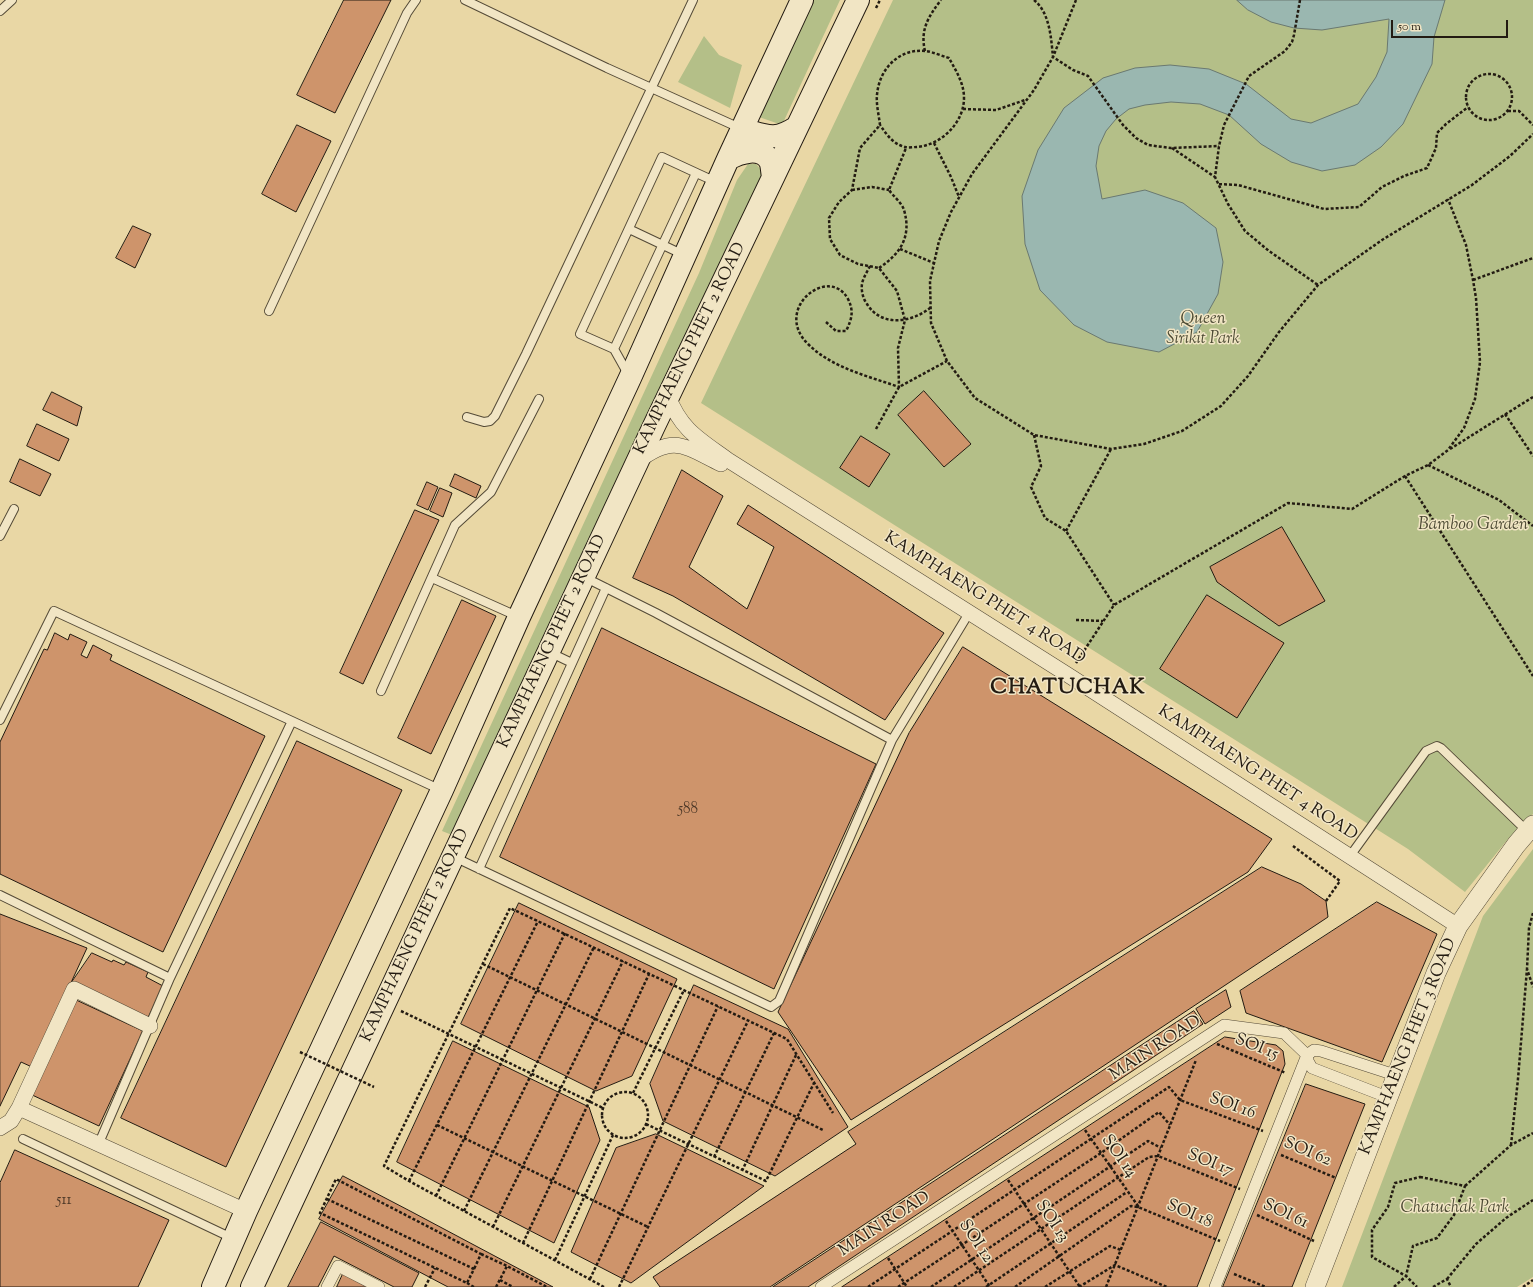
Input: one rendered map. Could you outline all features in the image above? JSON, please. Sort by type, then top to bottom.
[{"type":"main road","points":[[213,1287],[246,1211],[442,790],[519,617],[630,378],[728,159],[802,0]]},
{"type":"main road","name":"KAMPHAENG PHET 2 ROAD","points":[[252,1287],[583,576],[858,0]]},
{"type":"main road","points":[[742,129],[774,138],[785,135],[797,127]]},
{"type":"main road","points":[[728,159],[740,153],[749,151],[761,154],[769,160],[773,177]]},
{"type":"street","name":"KAMPHAENG PHET 4 ROAD","points":[[668,396],[675,413],[692,434],[771,487],[1068,675],[1458,926]]},
{"type":"street","name":"KAMPHAENG PHET 4 ROAD","points":[[637,462],[663,446],[675,444],[771,487]]},
{"type":"street","name":"KAMPHAENG PHET 3 ROAD","points":[[1315,1287],[1395,1075],[1436,972],[1458,926],[1530,828]]},
{"type":"street","points":[[0,1128],[11,1121],[19,1108],[74,989],[150,1026]]},
{"type":"street","name":"MAIN ROAD","points":[[821,1287],[1224,1025],[1284,1033],[1307,1055],[1308,1061],[1312,1068],[1387,1097]]},
{"type":"street","points":[[1215,1287],[1307,1055],[1314,1050],[1321,1051],[1395,1075]]},
{"type":"street","points":[[19,1108],[246,1211]]},
{"type":"street","points":[[327,1287],[338,1266],[379,1287]]},
{"type":"lane","points":[[0,11],[12,0]]},
{"type":"lane","points":[[269,311],[407,13],[416,0]]},
{"type":"lane","points":[[465,0],[742,129]]},
{"type":"lane","points":[[467,417],[484,422],[490,421],[495,416],[526,354],[693,0]]},
{"type":"lane","points":[[630,378],[614,349],[580,334],[662,157],[718,183]]},
{"type":"lane","points":[[614,349],[696,173]]},
{"type":"lane","points":[[628,229],[685,256]]},
{"type":"lane","points":[[381,691],[455,525],[491,492],[539,399]]},
{"type":"lane","points":[[0,536],[14,509]]},
{"type":"lane","points":[[583,576],[892,740]]},
{"type":"lane","points":[[432,578],[519,617]]},
{"type":"lane","points":[[479,869],[606,588]]},
{"type":"lane","points":[[0,720],[54,611],[442,790]]},
{"type":"lane","points":[[453,857],[771,1007],[779,1001],[892,740],[969,613]]},
{"type":"lane","points":[[548,652],[572,663]]},
{"type":"lane","points":[[99,1144],[170,978],[292,721]]},
{"type":"lane","points":[[1350,856],[1426,751],[1436,746],[1441,748],[1530,828]]},
{"type":"lane","points":[[0,895],[170,978]]},
{"type":"lane","points":[[23,1139],[234,1239]]},
{"type":"path","points":[[925,51],[922,39],[929,16],[941,0]]},
{"type":"path","points":[[1034,0],[1038,3],[1049,25],[1053,57],[1073,70],[1088,76],[1123,125],[1136,138],[1148,145],[1171,148],[1219,146]]},
{"type":"path","points":[[1076,0],[1053,57],[1034,90],[972,174],[959,198],[939,241],[930,281],[931,323],[947,361],[975,398],[1034,435],[1112,448],[1144,444],[1182,430],[1221,406],[1248,376],[1279,332],[1318,285],[1382,240],[1472,185],[1499,164],[1533,134]]},
{"type":"path","points":[[1215,177],[1219,146],[1224,125],[1249,76],[1285,52],[1294,35],[1300,0]]},
{"type":"path","points":[[925,51],[949,58],[960,77],[964,97],[962,110],[950,131],[934,143],[906,148],[891,140],[880,125],[877,95],[883,73],[894,59],[912,52],[925,51]]},
{"type":"path","points":[[1494,74],[1507,82],[1510,88],[1511,104],[1508,111],[1495,120],[1487,120],[1472,114],[1468,107],[1466,93],[1473,80],[1479,76],[1494,74]]},
{"type":"path","points":[[962,110],[996,110],[1026,100]]},
{"type":"path","points":[[1219,184],[1238,185],[1324,209],[1359,207],[1382,187],[1404,176],[1427,168],[1436,148],[1436,134],[1468,107]]},
{"type":"path","points":[[1508,111],[1519,111],[1533,125]]},
{"type":"path","points":[[852,190],[860,148],[880,125]]},
{"type":"path","points":[[934,143],[951,177],[959,198]]},
{"type":"path","points":[[889,190],[906,148]]},
{"type":"path","points":[[1171,148],[1215,177],[1228,204],[1245,231],[1269,251],[1318,285]]},
{"type":"path","points":[[876,429],[899,387],[898,348],[904,320],[897,291],[878,268],[858,264],[840,255],[830,239],[829,218],[839,202],[852,190],[872,187],[889,190],[904,209],[907,233],[900,249],[889,262],[878,268]]},
{"type":"path","points":[[1448,199],[1466,245],[1476,298],[1480,362],[1475,399],[1464,428],[1448,450]]},
{"type":"path","points":[[900,249],[934,263]]},
{"type":"path","points":[[1472,280],[1533,258]]},
{"type":"path","points":[[870,266],[862,284],[863,299],[873,314],[890,320],[904,320],[920,316],[931,308]]},
{"type":"path","points":[[826,322],[836,331],[846,330],[852,319],[853,308],[845,294],[830,286],[816,288],[803,298],[796,313],[798,331],[807,344],[843,367],[899,387],[947,361]]},
{"type":"path","points":[[1068,675],[1114,605],[1288,503],[1352,509],[1405,476],[1428,465],[1448,450],[1533,397]]},
{"type":"path","points":[[1505,414],[1533,456]]},
{"type":"path","points":[[1034,435],[1041,466],[1031,487],[1045,518],[1066,531],[1114,605]]},
{"type":"path","points":[[1066,531],[1112,448]]},
{"type":"path","points":[[1428,465],[1499,500],[1533,526]]},
{"type":"path","points":[[1405,476],[1533,676]]},
{"type":"path","points":[[1076,620],[1104,621]]},
{"type":"path","points":[[1293,846],[1340,881],[1326,901]]},
{"type":"path","points":[[604,1287],[409,1182],[384,1166],[510,908],[787,1039],[833,1113]]},
{"type":"path","points":[[1511,1145],[1518,1079],[1529,928],[1533,913]]},
{"type":"path","points":[[409,1182],[538,921]]},
{"type":"path","points":[[436,1196],[564,934]]},
{"type":"path","points":[[464,1211],[594,947]]},
{"type":"path","points":[[493,1227],[623,961]]},
{"type":"path","points":[[483,964],[824,1130]]},
{"type":"path","points":[[1527,969],[1533,987]]},
{"type":"path","points":[[523,1243],[649,974]]},
{"type":"path","points":[[633,1093],[684,990]]},
{"type":"path","points":[[384,1003],[603,1108]]},
{"type":"path","points":[[590,1279],[718,1006]]},
{"type":"path","points":[[619,1287],[748,1021]]},
{"type":"path","points":[[714,1157],[774,1033]]},
{"type":"path","name":"SOI 15","points":[[1209,1035],[1214,1044],[1297,1078]]},
{"type":"path","points":[[1106,1287],[1198,1054],[1192,1046]]},
{"type":"path","points":[[300,1052],[374,1087]]},
{"type":"path","points":[[742,1171],[796,1054]]},
{"type":"path","points":[[646,1124],[766,1182],[814,1083]]},
{"type":"path","name":"SOI 16","points":[[1091,1139],[1169,1087],[1180,1100],[1275,1136]]},
{"type":"path","points":[[618,1092],[633,1093],[640,1097],[648,1109],[646,1124],[636,1136],[621,1138],[613,1135],[603,1123],[603,1108],[611,1096],[618,1092]]},
{"type":"path","points":[[898,1287],[1101,1153],[1159,1112],[1170,1125]]},
{"type":"path","name":"SOI 14","points":[[1078,1120],[1138,1207]]},
{"type":"path","points":[[438,1125],[648,1227]]},
{"type":"path","points":[[1394,1287],[1406,1276],[1413,1246],[1437,1238],[1454,1215],[1465,1186],[1511,1145],[1533,1133]]},
{"type":"path","points":[[555,1260],[613,1135]]},
{"type":"path","points":[[868,1287],[896,1270],[1091,1139]]},
{"type":"path","points":[[931,1287],[1148,1141],[1161,1148]]},
{"type":"path","name":"SOI 62","points":[[1269,1150],[1336,1178]]},
{"type":"path","points":[[954,1287],[1117,1177],[1149,1157],[1158,1156]]},
{"type":"path","name":"SOI 17","points":[[1158,1156],[1252,1194]]},
{"type":"path","name":"SOI 13","points":[[1001,1170],[1080,1287]]},
{"type":"path","points":[[1417,1287],[1406,1276],[1372,1257],[1372,1230],[1388,1207],[1395,1183],[1420,1177],[1465,1186]]},
{"type":"path","points":[[474,1287],[320,1213],[336,1179],[547,1287]]},
{"type":"path","points":[[986,1287],[990,1286],[1127,1192]]},
{"type":"path","points":[[327,1199],[474,1269]]},
{"type":"path","points":[[1433,1287],[1447,1279],[1476,1244],[1506,1218],[1533,1200]]},
{"type":"path","points":[[1015,1287],[1131,1206],[1138,1207]]},
{"type":"path","name":"SOI 18","points":[[1138,1207],[1232,1246]]},
{"type":"path","name":"SOI 12","points":[[939,1210],[990,1286]]},
{"type":"path","name":"SOI 61","points":[[1246,1210],[1315,1242]]},
{"type":"path","points":[[1045,1287],[1110,1246],[1121,1250]]},
{"type":"path","points":[[881,1248],[907,1287]]},
{"type":"path","points":[[466,1283],[481,1254]]},
{"type":"path","points":[[1080,1287],[1115,1265]]},
{"type":"path","points":[[1115,1265],[1167,1287]]},
{"type":"path","points":[[496,1287],[508,1266]]},
{"type":"path","points":[[425,1287],[435,1268]]},
{"type":"path","points":[[1222,1270],[1266,1287]]},
{"type":"path","points":[[1447,1279],[1451,1287]]},
{"type":"path","points":[[500,1280],[513,1287]]},
{"type":"path","points":[[1523,1287],[1533,1280]]},
{"type":"green space","points":[[812,0],[840,0],[782,125],[759,117]]},
{"type":"green space","name":"Queen Sirikit Park","points":[[893,0],[1533,0],[1533,814],[1508,839],[1465,892],[1408,849],[701,403]]},
{"type":"green space","points":[[704,36],[719,55],[742,65],[730,108],[678,82]]},
{"type":"green space","points":[[748,164],[756,164],[763,172],[763,178],[452,835],[442,831],[699,273],[737,180]]},
{"type":"green space","name":"Chatuchak Park","points":[[1533,849],[1533,1277],[1517,1287],[1342,1287],[1483,916]]},
{"type":"water","points":[[1237,0],[1445,0],[1434,37],[1432,64],[1403,124],[1381,147],[1355,165],[1322,171],[1291,162],[1261,144],[1229,115],[1200,104],[1171,102],[1145,105],[1129,109],[1116,119],[1106,131],[1099,146],[1096,166],[1102,199],[1145,190],[1183,203],[1216,228],[1223,262],[1218,294],[1197,332],[1159,352],[1107,342],[1074,325],[1040,290],[1025,244],[1022,196],[1038,150],[1064,108],[1103,78],[1135,68],[1170,65],[1209,69],[1246,84],[1291,119],[1311,123],[1358,104],[1376,77],[1387,52],[1389,19],[1322,30],[1294,28],[1271,22],[1248,10]]},
{"type":"building","points":[[344,0],[391,0],[335,113],[297,95]]},
{"type":"building","points":[[297,125],[331,141],[296,212],[262,194]]},
{"type":"building","points":[[133,226],[151,234],[135,268],[116,258]]},
{"type":"building","points":[[924,391],[971,444],[944,467],[898,415]]},
{"type":"building","points":[[52,392],[82,407],[77,426],[43,410]]},
{"type":"building","points":[[37,424],[69,439],[59,461],[27,446]]},
{"type":"building","points":[[861,436],[890,454],[869,487],[840,468]]},
{"type":"building","points":[[20,459],[51,474],[40,496],[10,482]]},
{"type":"building","points":[[682,470],[723,496],[689,567],[747,609],[774,547],[737,524],[748,505],[944,633],[885,720],[673,596],[633,578]]},
{"type":"building","points":[[455,474],[481,486],[476,498],[450,486]]},
{"type":"building","points":[[427,482],[438,487],[428,510],[417,505]]},
{"type":"building","points":[[440,488],[452,493],[443,517],[430,511]]},
{"type":"building","points":[[415,510],[439,520],[363,684],[340,673]]},
{"type":"building","points":[[1282,527],[1325,601],[1279,626],[1217,582],[1210,567]]},
{"type":"building","points":[[1207,595],[1284,643],[1237,718],[1160,669]]},
{"type":"building","points":[[462,600],[496,616],[431,754],[398,738]]},
{"type":"building","points":[[602,628],[876,764],[774,989],[500,857]]},
{"type":"building","points":[[55,633],[68,640],[70,634],[87,642],[81,655],[87,658],[93,645],[112,655],[110,660],[265,736],[163,952],[0,874],[0,742],[44,649],[47,650]]},
{"type":"building","points":[[963,647],[1272,839],[1248,872],[851,1120],[778,1012],[909,733]]},
{"type":"building","points":[[297,741],[402,790],[226,1167],[121,1118]]},
{"type":"building","points":[[1262,867],[1301,884],[1326,901],[1328,917],[770,1287],[660,1287],[653,1277],[856,1144],[848,1132]]},
{"type":"building","points":[[1377,902],[1437,934],[1382,1062],[1246,1013],[1240,991]]},
{"type":"building","points":[[519,903],[677,979],[632,1076],[596,1091],[461,1024]]},
{"type":"building","points":[[0,914],[87,948],[32,1067],[21,1062],[0,1106]]},
{"type":"building","points":[[92,953],[112,962],[113,960],[124,965],[126,962],[148,972],[146,977],[163,986],[148,1018],[70,985]]},
{"type":"building","points":[[694,985],[788,1029],[848,1127],[775,1176],[663,1121],[650,1084]]},
{"type":"building","points":[[1226,990],[1231,1007],[1205,1024],[1196,1009]]},
{"type":"building","points":[[74,999],[143,1031],[99,1126],[30,1094]]},
{"type":"building","points":[[1194,1011],[1203,1024],[808,1287],[773,1287]]},
{"type":"building","points":[[1225,1037],[1276,1045],[1283,1051],[1285,1064],[1197,1287],[842,1287]]},
{"type":"building","points":[[453,1041],[589,1107],[600,1140],[554,1243],[397,1162]]},
{"type":"building","points":[[1306,1084],[1365,1104],[1292,1287],[1223,1287]]},
{"type":"building","points":[[656,1134],[764,1186],[631,1283],[571,1252],[616,1148]]},
{"type":"building","points":[[15,1150],[169,1220],[138,1287],[0,1287],[0,1183]]},
{"type":"building","points":[[343,1176],[553,1287],[448,1287],[319,1219]]},
{"type":"building","points":[[321,1222],[419,1273],[412,1287],[394,1287],[334,1256],[318,1287],[288,1287]]},
{"type":"building","points":[[343,1274],[368,1287],[337,1287]]},
{"type":"district","name":"CHATUCHAK","points":[[1068,689]]},
{"type":"park label","name":"Bamboo Garden","points":[[1473,526]]}]
